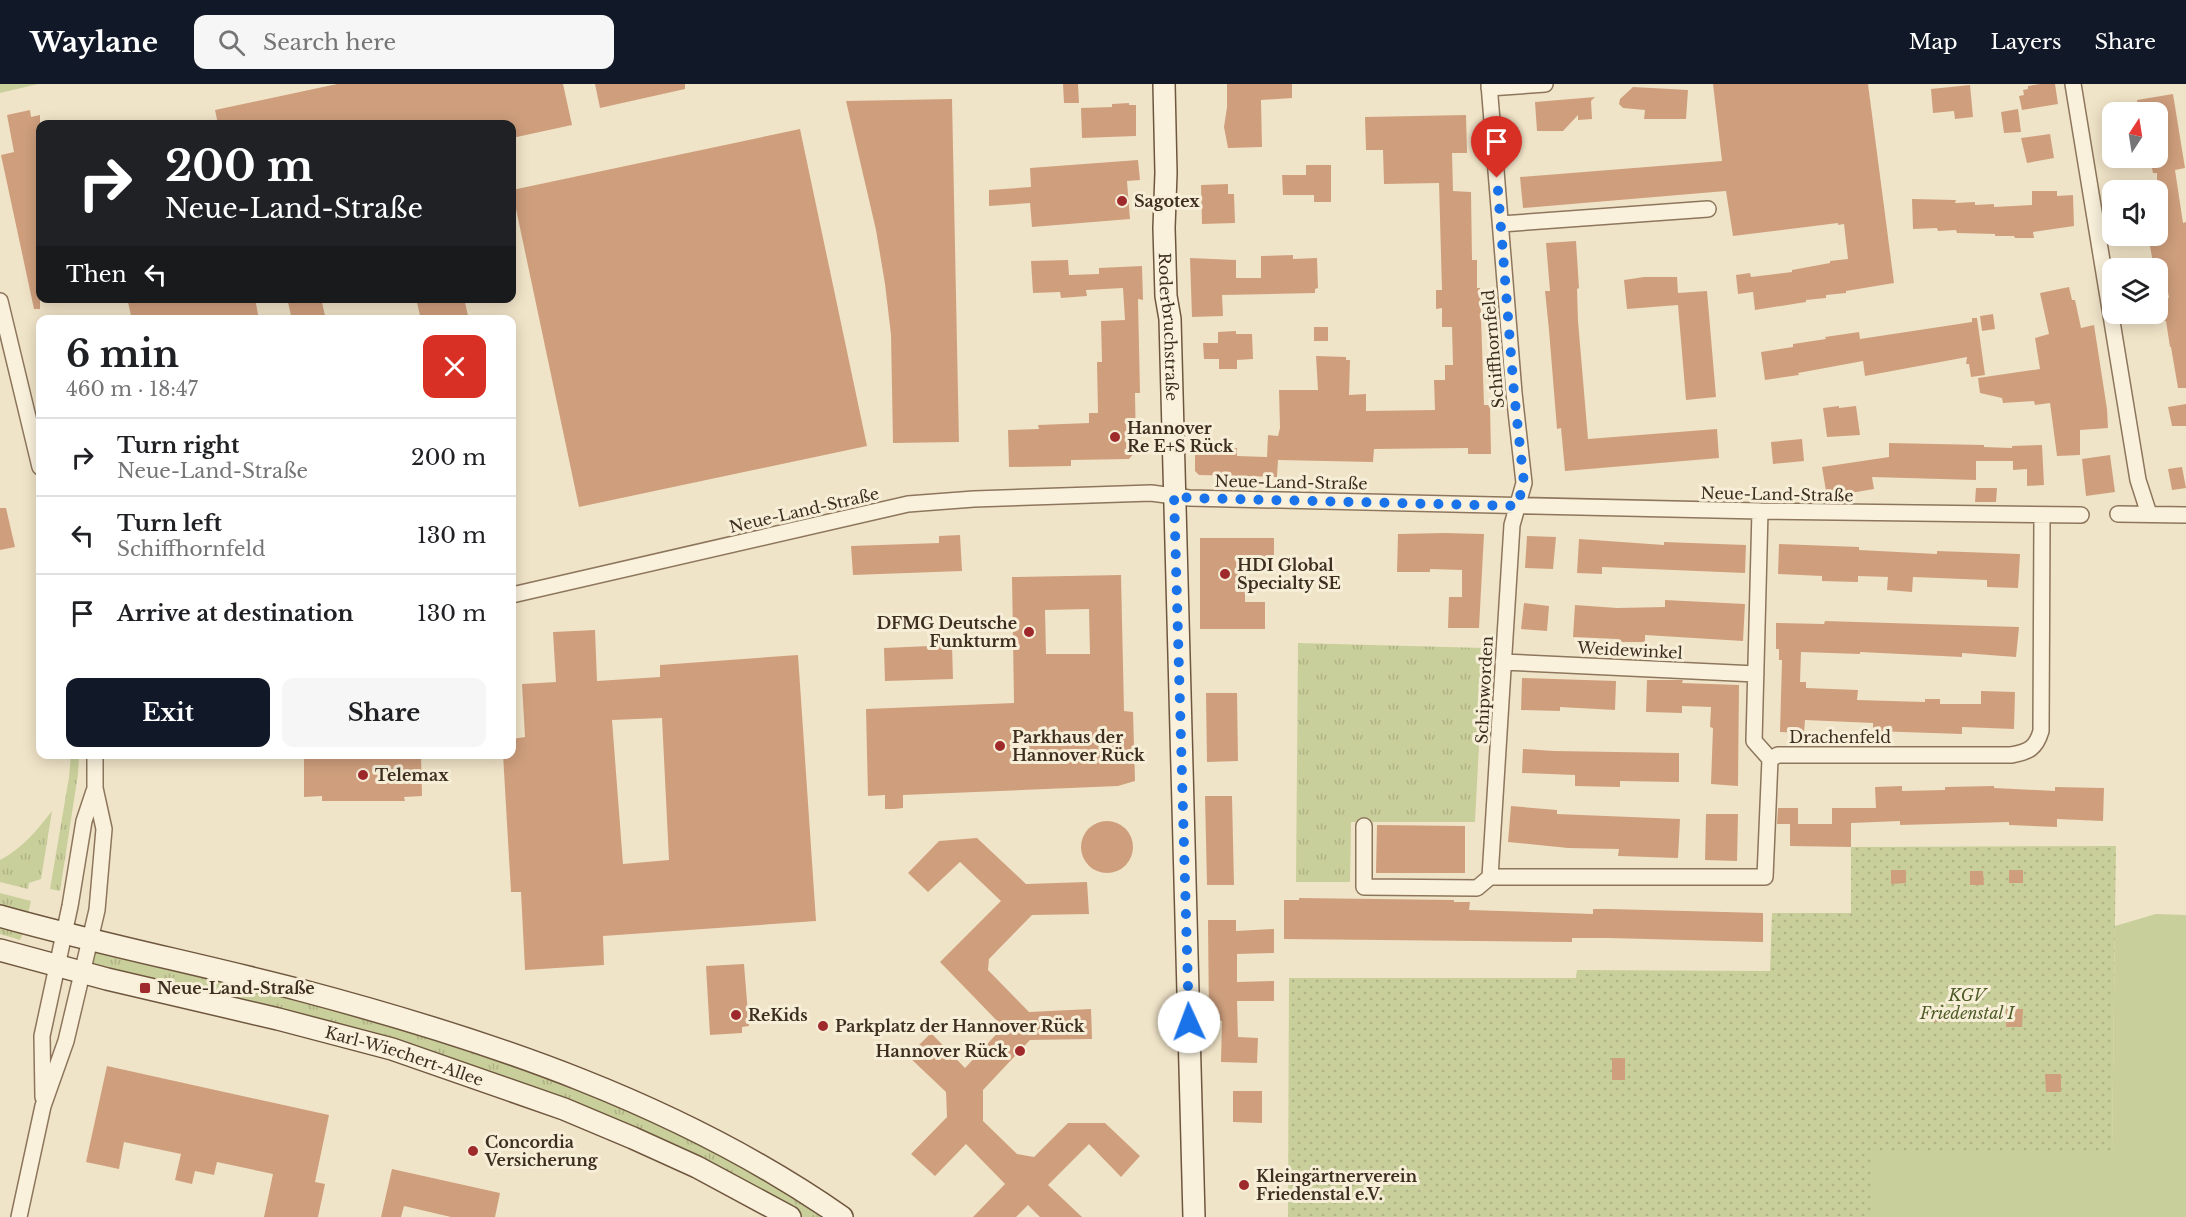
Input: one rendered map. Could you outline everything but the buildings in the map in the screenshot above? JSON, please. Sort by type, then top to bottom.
[{"type":"main road","name":"Roderbruchstraße","points":[[1164,84],[1164,239],[1166,296],[1170,319],[1194,1217]]},
{"type":"main road","name":"Karl-Wiechert-Allee","points":[[0,916],[299,990],[406,1020],[550,1068],[638,1104],[716,1140],[842,1217]]},
{"type":"main road","name":"Karl-Wiechert-Allee","points":[[0,950],[392,1049],[564,1109],[623,1133],[697,1167],[790,1217]]},
{"type":"street","name":"Schiffhornfeld","points":[[1517,506],[1524,483],[1514,393],[1489,86],[1545,84]]},
{"type":"street","points":[[2073,84],[2138,480],[2149,514]]},
{"type":"street","points":[[1501,224],[1708,208]]},
{"type":"street","points":[[0,301],[36,450]]},
{"type":"street","name":"Neue-Land-Straße","points":[[516,594],[908,504],[974,499],[1151,493],[1189,498],[1760,512],[2081,516]]},
{"type":"street","name":"Schipworden","points":[[1490,877],[1512,525],[1517,506]]},
{"type":"street","points":[[1760,512],[1754,741],[1770,759]]},
{"type":"street","points":[[2118,514],[2186,515]]},
{"type":"street","name":"Drachenfeld","points":[[1490,877],[1765,877],[1770,759],[1778,755],[2011,755],[2031,750],[2038,742],[2042,731],[2042,516]]},
{"type":"street","name":"Weidewinkel","points":[[1503,662],[1756,674]]},
{"type":"street","points":[[19,1217],[43,1106],[66,1041],[97,910],[104,829],[95,788],[95,759]]},
{"type":"street","points":[[43,1106],[42,1036],[64,933],[84,820],[95,788]]},
{"type":"street","points":[[1364,826],[1364,887],[1477,888],[1490,877]]},
{"type":"green space","points":[[0,84],[38,84],[0,93]]},
{"type":"green space","points":[[1298,643],[1484,648],[1475,822],[1351,822],[1350,882],[1296,882]]},
{"type":"green space","points":[[71,759],[79,759],[60,891],[50,889]]},
{"type":"green space","points":[[52,811],[41,879],[29,883],[28,889],[0,882],[0,860],[35,832]]},
{"type":"green space","name":"KGV Friedenstal I","points":[[2116,846],[2112,1151],[1872,1151],[1872,1217],[1288,1217],[1289,978],[1576,978],[1577,970],[1770,971],[1772,913],[1851,913],[1851,847]]},
{"type":"green space","points":[[0,893],[31,901],[28,914],[0,907]]},
{"type":"green space","points":[[2156,914],[2186,915],[2186,1217],[1872,1217],[1872,1151],[2112,1151],[2115,926]]},
{"type":"green space","points":[[0,927],[23,933],[20,940],[0,934]]},
{"type":"green space","points":[[91,940],[550,1068],[842,1217],[790,1217],[697,1167],[392,1049],[82,972]]},
{"type":"place","name":"Sagotex","points":[[1122,201]]},
{"type":"place","name":"Hannover Re E+S Rück","points":[[1115,437]]},
{"type":"place","name":"HDI Global Specialty SE","points":[[1225,574]]},
{"type":"place","name":"DFMG Deutsche Funkturm","points":[[1029,632]]},
{"type":"place","name":"Parkhaus der Hannover Rück","points":[[1000,746]]},
{"type":"place","name":"Telemax","points":[[363,775]]},
{"type":"place","name":"Neue-Land-Straße","points":[[145,988]]},
{"type":"place","name":"ReKids","points":[[736,1015]]},
{"type":"place","name":"Parkplatz der Hannover Rück","points":[[823,1026]]},
{"type":"place","name":"Hannover Rück","points":[[1020,1051]]},
{"type":"place","name":"Concordia Versicherung","points":[[473,1151]]},
{"type":"place","name":"Kleingärtnerverein Friedenstal e.V.","points":[[1244,1185]]},
{"type":"route","points":[[1189,1022],[1174,495],[1189,498],[1517,506],[1524,483],[1514,393],[1497,178]]}]
